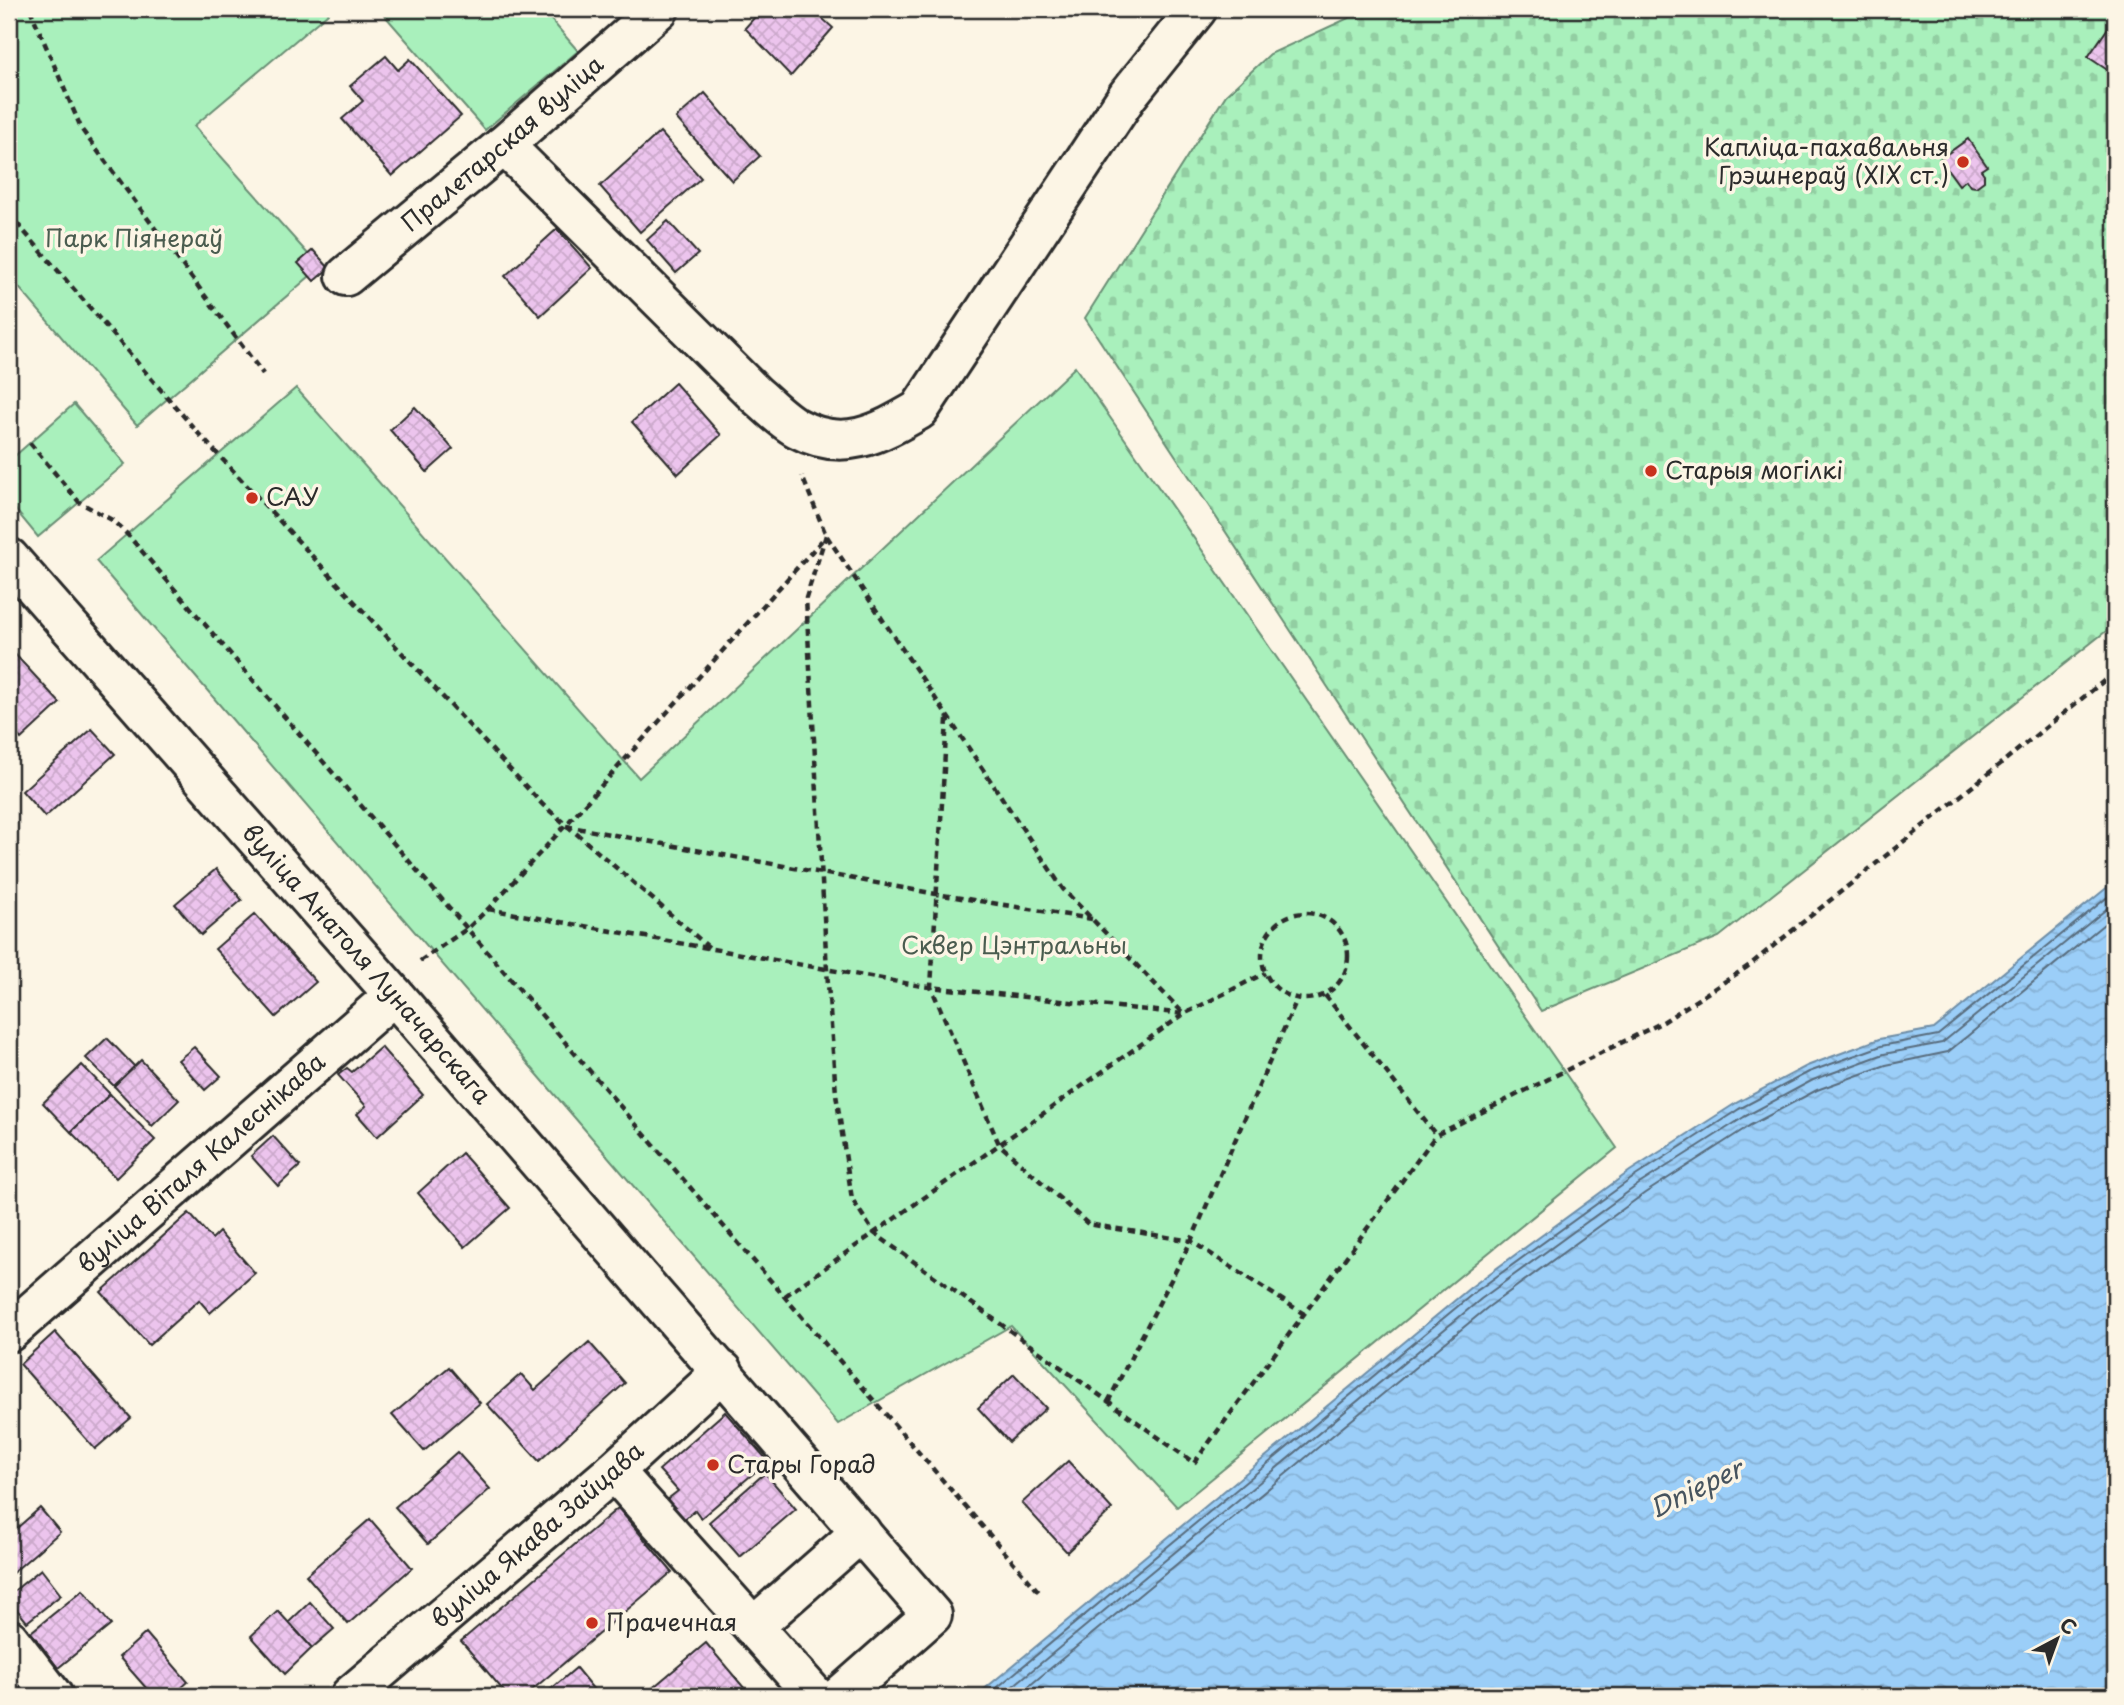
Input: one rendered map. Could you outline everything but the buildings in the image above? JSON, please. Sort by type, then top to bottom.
[{"type":"street","name":"Пралетарская вуліца","points":[[346,276],[504,145],[659,9]]},
{"type":"street","points":[[504,145],[755,394],[778,413],[797,428],[832,441],[867,437],[919,410],[1128,95],[1197,9]]},
{"type":"street","name":"вуліца Анатоля Луначарскага","points":[[9,558],[723,1371],[932,1615],[840,1696]]},
{"type":"street","name":"вуліца Віталя Калеснікава","points":[[9,1332],[389,990]]},
{"type":"street","name":"вуліца Якава Зайцава","points":[[350,1696],[614,1471],[723,1371]]},
{"type":"street","points":[[614,1471],[815,1696]]},
{"type":"street","points":[[753,1627],[861,1532]]},
{"type":"street","points":[[9,1639],[53,1696]]},
{"type":"path","points":[[30,9],[82,130],[263,374]]},
{"type":"path","points":[[9,214],[231,469],[543,805],[712,950]]},
{"type":"path","points":[[30,443],[79,502],[112,520],[127,534],[1039,1591]]},
{"type":"path","points":[[802,474],[826,535],[1063,888],[1184,1014]]},
{"type":"path","points":[[389,990],[488,909],[826,535]]},
{"type":"path","points":[[826,535],[806,598],[836,1094],[852,1199],[874,1233],[1194,1463],[1436,1135],[1663,1022],[1747,967],[2115,672]]},
{"type":"path","points":[[947,718],[931,986],[999,1144],[1088,1224],[1191,1241],[1304,1314]]},
{"type":"path","points":[[565,825],[936,894],[1093,919]]},
{"type":"path","points":[[488,909],[931,986],[1184,1014]]},
{"type":"path","points":[[1306,912],[1320,915],[1342,933],[1348,946],[1348,961],[1344,975],[1325,995],[1297,999],[1284,994],[1273,985],[1265,973],[1261,959],[1262,945],[1279,920],[1306,912]]},
{"type":"path","points":[[785,1296],[1184,1014],[1265,973]]},
{"type":"path","points":[[1325,995],[1436,1135]]},
{"type":"path","points":[[1108,1402],[1191,1241],[1297,999]]},
{"type":"green space","name":"Парк Піянераў","points":[[9,9],[333,9],[194,126],[308,254],[310,276],[137,425],[9,276]]},
{"type":"green space","points":[[379,9],[542,9],[578,51],[485,130]]},
{"type":"green space","name":"Старыя могілкі","points":[[1368,9],[2115,9],[2115,624],[1719,937],[1541,1011],[1085,318],[1226,95],[1270,54]]},
{"type":"green space","name":"Сквер Цэнтральны","points":[[1075,367],[1617,1148],[1177,1507],[1011,1326],[838,1424],[96,561],[296,388],[639,778]]},
{"type":"green space","points":[[74,404],[125,464],[38,537],[9,502],[9,461]]},
{"type":"water","name":"Dnieper","points":[[2115,881],[2115,1696],[976,1696],[1471,1287],[1630,1171],[1736,1103],[1807,1066],[1879,1039],[1934,1029]]},
{"type":"place","name":"Капліца-пахавальня Грэшнераў (XIX ст.)","points":[[1963,162]]},
{"type":"place","name":"Старыя могілкі","points":[[1651,471]]},
{"type":"place","name":"САУ","points":[[252,498]]},
{"type":"place","name":"Стары Горад","points":[[713,1465]]},
{"type":"place","name":"Прачечная","points":[[592,1623]]}]
